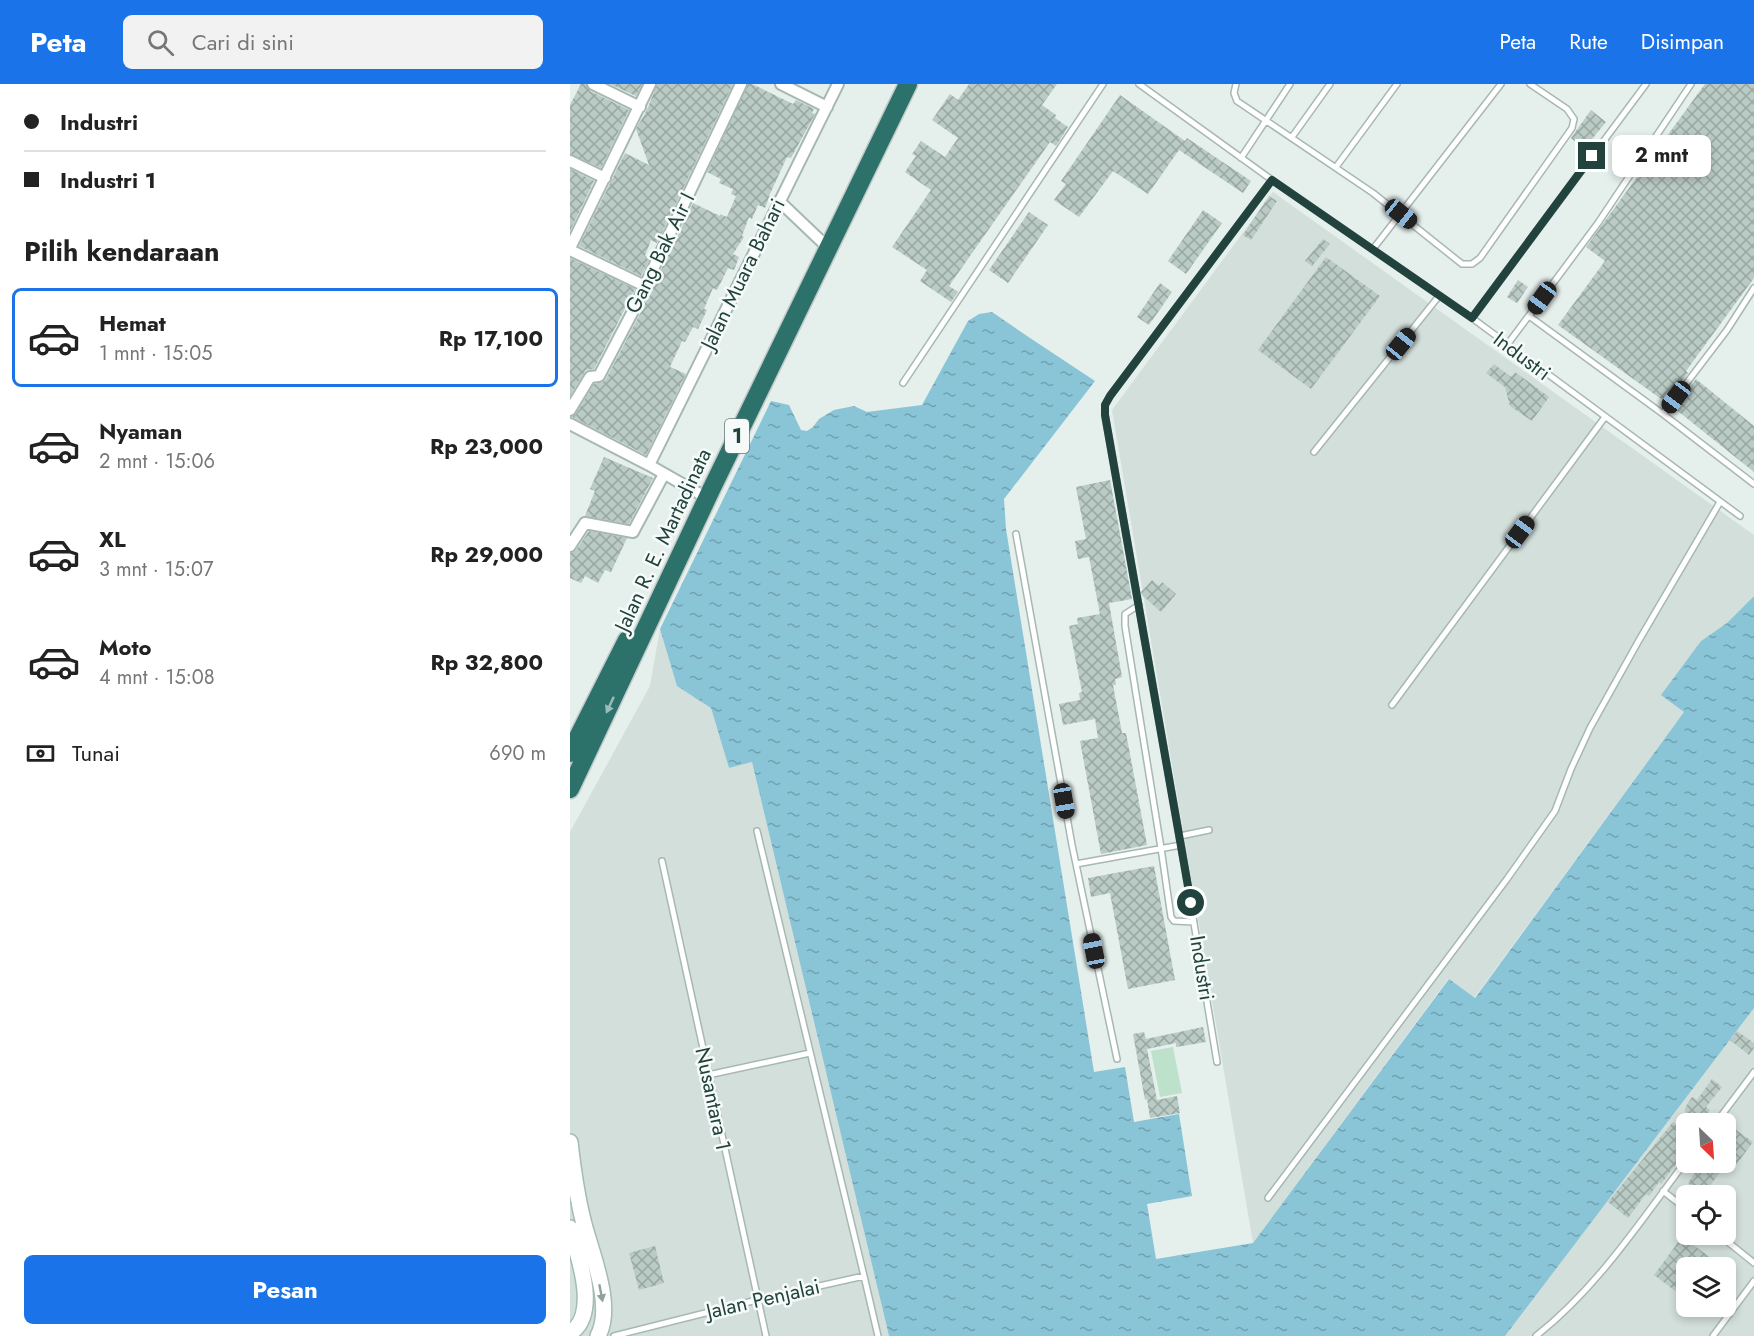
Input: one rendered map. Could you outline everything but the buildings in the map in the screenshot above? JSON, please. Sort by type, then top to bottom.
[{"type":"highway","name":"Jalan R. E. Martadinata","points":[[572,772],[825,243],[897,84]]},
{"type":"highway","name":"Jalan R. E. Martadinata","points":[[825,243],[908,84]]},
{"type":"street","points":[[593,84],[640,107]]},
{"type":"street","points":[[645,286],[570,249],[650,84]]},
{"type":"street","name":"Gang Bak Air I","points":[[570,410],[590,377],[599,376],[645,286],[741,84]]},
{"type":"street","points":[[781,84],[827,107]]},
{"type":"street","name":"Jalan Muara Bahari","points":[[649,465],[838,84]]},
{"type":"street","points":[[570,161],[605,178]]},
{"type":"street","points":[[779,201],[825,243]]},
{"type":"street","points":[[570,424],[703,496]]},
{"type":"street","points":[[570,546],[585,523],[633,531],[664,474]]},
{"type":"street","name":"Jalan Penjalai","points":[[570,1142],[574,1172],[575,1226],[586,1306],[580,1325],[570,1333]]},
{"type":"street","name":"Jalan Penjalai","points":[[575,1226],[603,1296],[606,1333]]},
{"type":"lane","points":[[903,383],[1103,84]]},
{"type":"lane","name":"Industri","points":[[1139,84],[1272,180],[1472,318],[1740,516]]},
{"type":"lane","points":[[1236,84],[1234,93],[1237,101],[1336,167],[1401,214],[1462,264],[1472,264],[1480,258],[1572,128],[1574,119],[1567,109],[1530,84]]},
{"type":"lane","points":[[1241,158],[1290,84]]},
{"type":"lane","points":[[1292,137],[1330,84]]},
{"type":"lane","points":[[1336,167],[1397,84]]},
{"type":"lane","points":[[1373,249],[1501,84]]},
{"type":"lane","points":[[1472,318],[1646,84]]},
{"type":"lane","points":[[1508,345],[1598,223],[1691,84]]},
{"type":"lane","name":"Industri","points":[[1217,1062],[1105,405],[1272,180]]},
{"type":"lane","points":[[1663,414],[1727,330],[1754,288]]},
{"type":"lane","points":[[1314,452],[1439,296]]},
{"type":"lane","points":[[1529,316],[1754,484]]},
{"type":"lane","points":[[1392,705],[1605,417]]},
{"type":"lane","points":[[1268,1198],[1556,811],[1570,769],[1590,728],[1720,502]]},
{"type":"lane","points":[[1016,534],[1077,864],[1117,1059]]},
{"type":"lane","points":[[1139,605],[1125,614],[1125,626],[1171,917],[1174,921],[1194,922]]},
{"type":"lane","points":[[1180,836],[1209,830]]},
{"type":"lane","points":[[757,831],[878,1336]]},
{"type":"lane","points":[[1077,864],[1181,845]]},
{"type":"lane","name":"Nusantara 1","points":[[662,861],[766,1336]]},
{"type":"lane","points":[[708,1075],[810,1053]]},
{"type":"lane","points":[[1723,1113],[1754,1072]]},
{"type":"lane","points":[[1536,1336],[1593,1283],[1677,1173]]},
{"type":"lane","points":[[1664,1191],[1676,1201]]},
{"type":"lane","points":[[1732,1245],[1754,1263]]},
{"type":"lane","name":"Jalan Penjalai","points":[[606,1333],[864,1276]]},
{"type":"lane","points":[[1715,1335],[1754,1281]]},
{"type":"shaded area","points":[[1273,192],[1754,535],[1754,596],[1727,623],[1701,641],[1662,695],[1684,712],[1474,998],[1448,979],[1253,1243],[1112,410]]},
{"type":"shaded area","points":[[660,629],[677,685],[711,708],[729,768],[752,762],[889,1336],[570,1336],[570,832],[650,686]]},
{"type":"shaded area","points":[[1754,1008],[1754,1336],[1505,1336],[1522,1312]]},
{"type":"green space","points":[[1173,1047],[1182,1093],[1160,1097],[1151,1051]]},
{"type":"water","points":[[992,312],[1095,381],[1004,499],[1006,529],[1094,1072],[1125,1067],[1134,1122],[1179,1114],[1192,1196],[1147,1204],[1156,1259],[1253,1243],[1449,979],[1475,998],[1684,712],[1661,695],[1701,641],[1727,623],[1754,596],[1754,1008],[1505,1336],[889,1336],[752,762],[729,768],[711,708],[677,686],[660,629],[771,401],[789,405],[801,430],[807,431],[819,419],[834,410],[854,406],[867,412],[922,405],[968,321],[979,314]]},
{"type":"route","points":[[1191,903],[1105,405],[1272,180],[1472,318],[1592,156]]}]
